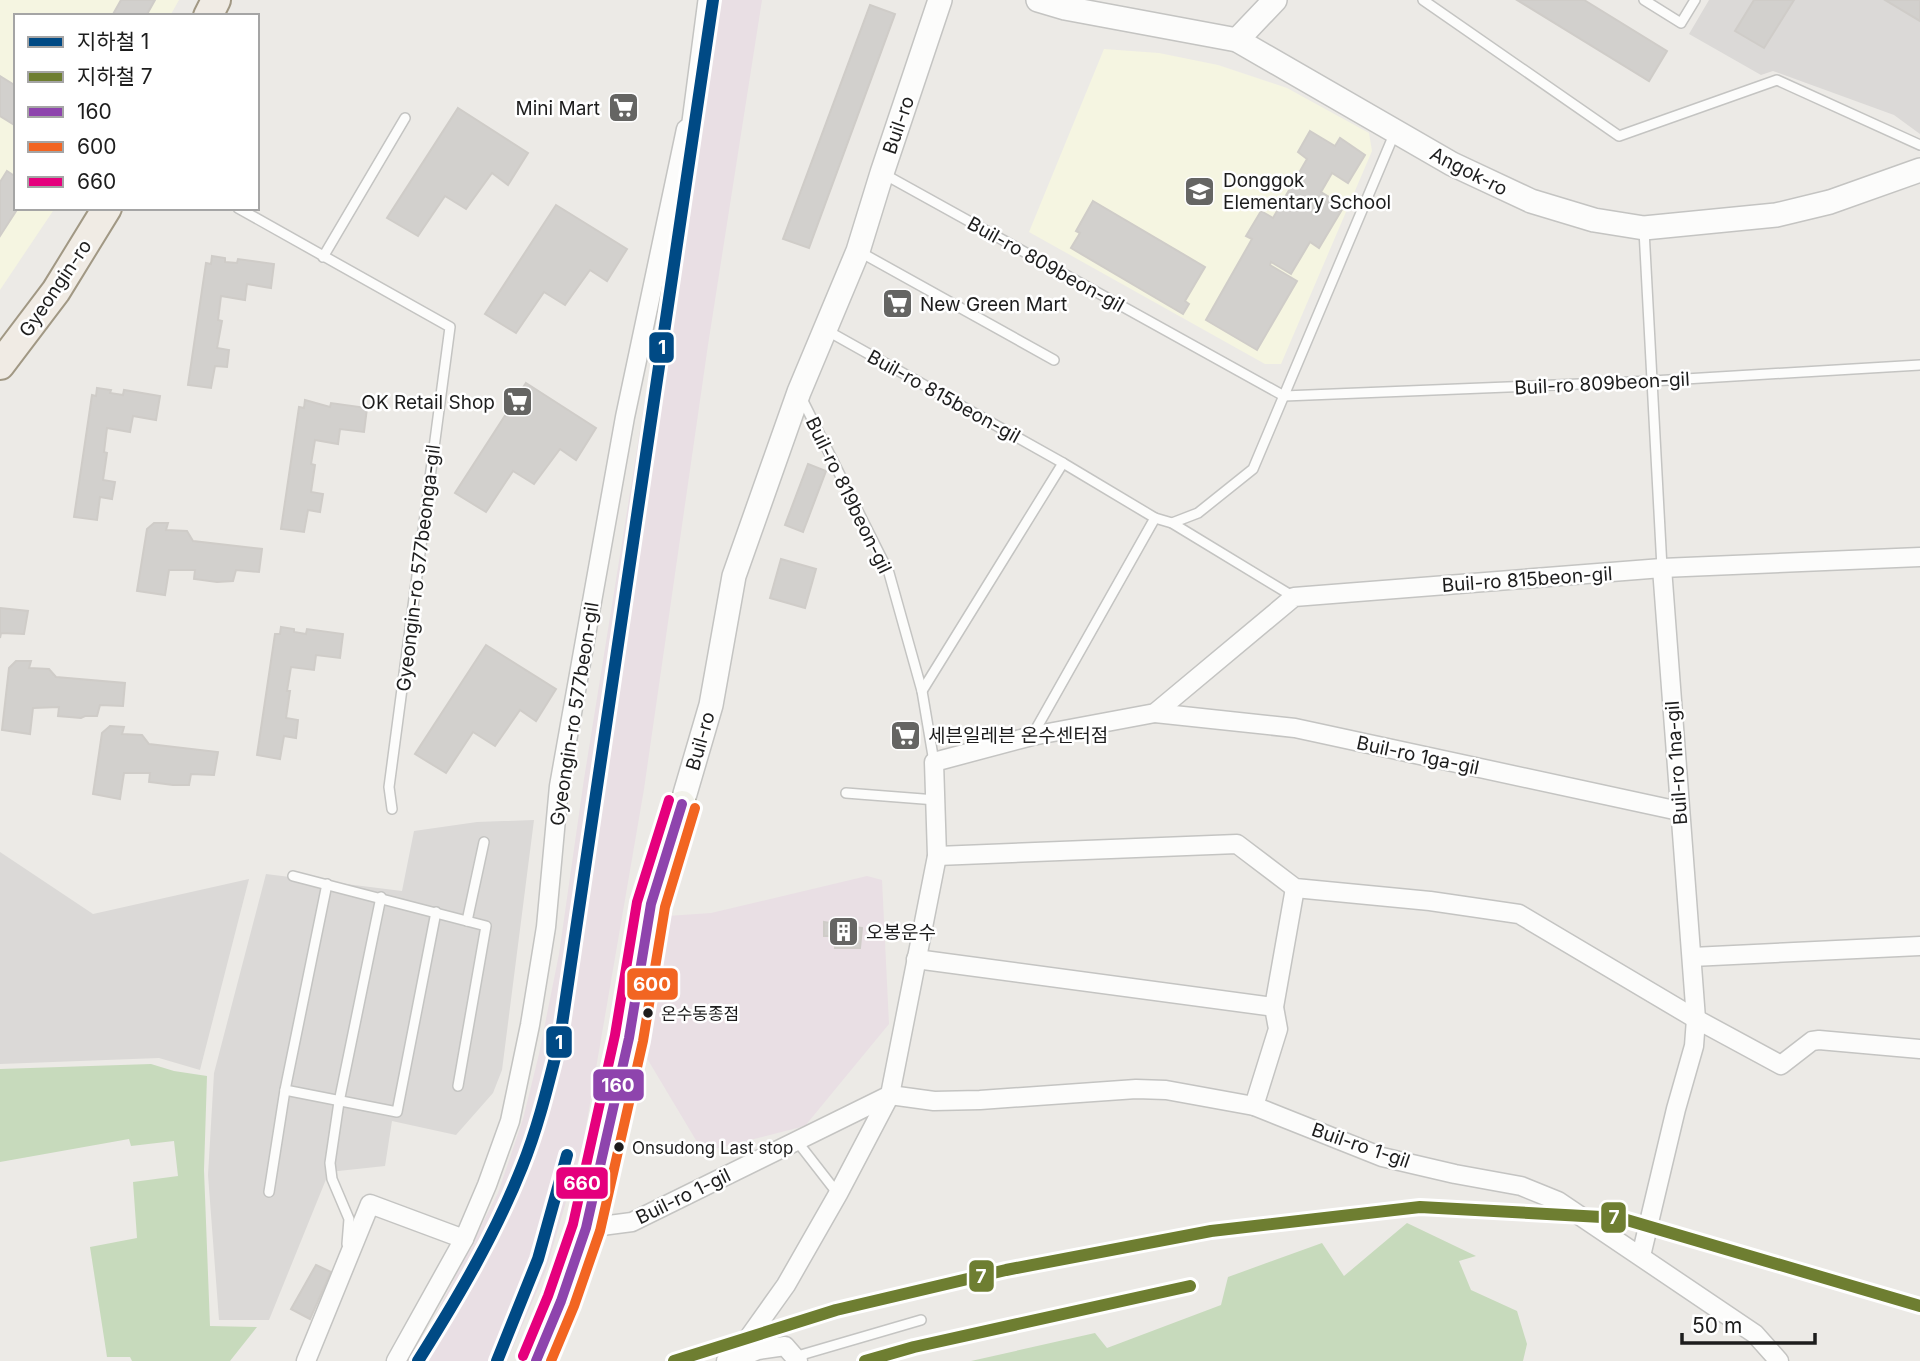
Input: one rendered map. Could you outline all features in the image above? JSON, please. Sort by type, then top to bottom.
[{"type":"main road","name":"Gyeongin-ro","points":[[0,365],[56,292],[106,210]]},
{"type":"main road","name":"Buil-ro","points":[[536,1361],[561,1301],[586,1228],[629,1038],[651,904],[682,804]]},
{"type":"street","name":"Buil-ro","points":[[682,804],[710,705],[734,576],[799,392],[858,251],[940,0]]},
{"type":"street","name":"Angok-ro","points":[[1038,0],[1065,8],[1237,40],[1452,164],[1531,201],[1594,220],[1644,228],[1776,215],[1830,202],[1920,170]]},
{"type":"street","points":[[1237,40],[1275,0]]},
{"type":"street","name":"Gyeongin-ro 577beon-gil","points":[[397,1361],[464,1239],[510,1121],[530,1025],[546,927],[559,786],[625,417],[686,130]]},
{"type":"street","name":"Buil-ro 815beon-gil","points":[[1294,597],[1662,568],[1920,556]]},
{"type":"street","name":"Buil-ro 1na-gil","points":[[1641,1256],[1675,1109],[1694,1046],[1696,1019],[1662,568]]},
{"type":"street","name":"Buil-ro 1ga-gil","points":[[1155,713],[1294,597]]},
{"type":"street","name":"Buil-ro 1ga-gil","points":[[934,762],[1032,736],[1155,713],[1295,729],[1679,811]]},
{"type":"street","points":[[726,1361],[749,1337],[786,1285],[890,1095],[937,856],[934,762]]},
{"type":"street","points":[[937,856],[1237,844],[1296,888],[1430,901],[1519,914],[1696,1019],[1781,1065],[1812,1041],[1819,1040],[1920,1049]]},
{"type":"street","points":[[1254,1106],[1278,1028],[1274,1007],[1296,888]]},
{"type":"street","points":[[1692,957],[1920,946]]},
{"type":"street","points":[[916,959],[1274,1007]]},
{"type":"street","name":"Buil-ro 1-gil","points":[[586,1228],[632,1222],[890,1095],[934,1101],[1136,1089],[1166,1090],[1254,1106],[1382,1157],[1521,1186],[1558,1201],[1755,1334],[1779,1361]]},
{"type":"street","points":[[306,1361],[370,1204],[464,1239]]},
{"type":"street","points":[[731,1361],[758,1350],[785,1346],[796,1359]]},
{"type":"lane","points":[[686,130],[702,0]]},
{"type":"lane","points":[[1423,0],[1619,136],[1777,80],[1920,145]]},
{"type":"lane","points":[[1644,0],[1681,23],[1695,0]]},
{"type":"lane","points":[[241,210],[323,257],[405,118]]},
{"type":"lane","points":[[1172,523],[1198,513],[1253,469],[1395,132]]},
{"type":"lane","name":"Buil-ro 809beon-gil","points":[[882,173],[1284,396],[1652,382],[1920,365]]},
{"type":"lane","points":[[1644,228],[1662,568]]},
{"type":"lane","points":[[858,251],[1054,360]]},
{"type":"lane","name":"Gyeongin-ro 577beonga-gil","points":[[323,257],[450,327],[389,787],[392,809]]},
{"type":"lane","name":"Buil-ro 815beon-gil","points":[[825,329],[1155,518],[1172,523],[1294,597]]},
{"type":"lane","name":"Buil-ro 819beon-gil","points":[[799,392],[889,572],[922,691],[934,762]]},
{"type":"lane","points":[[922,691],[1063,463]]},
{"type":"lane","points":[[1032,736],[1155,518]]},
{"type":"lane","points":[[846,793],[936,800]]},
{"type":"lane","points":[[467,921],[484,842]]},
{"type":"lane","points":[[293,876],[486,926],[457,1086]]},
{"type":"lane","points":[[269,1192],[285,1090],[327,884]]},
{"type":"lane","points":[[299,1361],[348,1242],[349,1219],[332,1179],[330,1163],[381,897]]},
{"type":"lane","points":[[285,1090],[397,1112],[436,912]]},
{"type":"lane","points":[[796,1140],[838,1194]]},
{"type":"lane","points":[[796,1359],[921,1320]]},
{"type":"shaded area","points":[[0,0],[179,0],[171,14],[14,14],[14,210],[54,210],[0,290]]},
{"type":"shaded area","points":[[701,0],[762,0],[708,345],[644,789],[583,1144],[546,1270],[507,1361],[406,1361],[432,1322],[498,1193],[523,1119],[539,1054],[559,954],[584,779],[655,337]]},
{"type":"shaded area","points":[[1709,0],[1920,0],[1920,134],[1894,115],[1773,71],[1761,75],[1689,34]]},
{"type":"shaded area","name":"Donggok Elementary School","points":[[1104,49],[1159,53],[1218,65],[1287,88],[1369,133],[1372,151],[1281,364],[1265,364],[1029,232]]},
{"type":"shaded area","points":[[534,820],[502,1070],[493,1093],[456,1135],[392,1121],[385,1166],[329,1172],[269,1320],[219,1320],[208,1175],[214,1073],[266,874],[402,891],[414,831],[477,822]]},
{"type":"shaded area","points":[[0,852],[93,914],[249,879],[200,1070],[159,1058],[0,1064]]},
{"type":"shaded area","points":[[867,876],[882,880],[889,1024],[805,1126],[703,1152],[645,1055],[658,952],[667,916],[711,913]]},
{"type":"green space","points":[[151,1064],[207,1076],[204,1170],[210,1326],[257,1327],[230,1361],[132,1361],[130,1357],[107,1357],[90,1247],[137,1238],[133,1182],[178,1176],[174,1141],[131,1146],[129,1139],[0,1162],[0,1069]]},
{"type":"green space","points":[[1407,1223],[1476,1256],[1459,1261],[1471,1290],[1517,1311],[1527,1344],[1523,1361],[971,1361],[1095,1333],[1107,1348],[1221,1305],[1228,1277],[1322,1243],[1344,1276]]},
{"type":"building","points":[[121,0],[155,0],[147,14],[113,14]]},
{"type":"building","points":[[1517,0],[1584,0],[1667,51],[1649,81]]},
{"type":"building","points":[[1754,0],[1794,0],[1764,48],[1735,31]]},
{"type":"building","points":[[1885,0],[1920,0],[1920,21]]},
{"type":"building","points":[[870,5],[895,14],[809,248],[783,239]]},
{"type":"building","points":[[0,76],[14,85],[14,125],[0,116]]},
{"type":"building","points":[[458,108],[528,153],[508,185],[492,173],[466,209],[445,196],[418,236],[387,218]]},
{"type":"building","points":[[1310,131],[1335,146],[1340,138],[1365,155],[1348,183],[1332,173],[1321,192],[1344,206],[1319,248],[1310,242],[1291,274],[1271,262],[1270,265],[1297,281],[1257,350],[1206,320],[1252,239],[1246,236],[1261,211],[1273,218],[1307,159],[1298,152]]},
{"type":"building","points":[[7,171],[14,176],[14,210],[17,210],[0,236],[0,182]]},
{"type":"building","points":[[1093,201],[1205,267],[1185,301],[1189,304],[1183,314],[1071,248],[1080,233],[1076,231]]},
{"type":"building","points":[[556,205],[627,249],[607,281],[590,270],[565,305],[544,292],[516,333],[485,314]]},
{"type":"building","points":[[212,256],[225,258],[225,262],[237,263],[238,259],[274,264],[271,288],[247,284],[245,300],[221,296],[218,320],[222,321],[217,348],[229,350],[227,367],[215,366],[211,388],[188,385],[206,263],[211,264]]},
{"type":"building","points":[[526,383],[596,428],[576,460],[560,449],[534,484],[513,471],[486,512],[455,493]]},
{"type":"building","points":[[97,388],[123,395],[124,390],[160,396],[156,420],[133,416],[130,432],[107,428],[103,480],[115,482],[112,499],[100,497],[97,520],[74,517],[92,395],[96,396]]},
{"type":"building","points":[[305,400],[330,407],[331,403],[367,408],[364,432],[340,429],[338,444],[315,440],[311,464],[315,465],[311,492],[323,494],[320,512],[308,510],[304,532],[281,529],[299,407],[304,408]]},
{"type":"building","points":[[808,464],[826,471],[803,532],[785,525]]},
{"type":"building","points":[[154,523],[168,523],[166,530],[187,531],[193,541],[262,549],[259,572],[236,570],[233,581],[217,582],[194,579],[195,570],[169,570],[165,595],[137,591],[147,529]]},
{"type":"building","points":[[781,559],[816,569],[805,608],[770,598]]},
{"type":"building","points":[[0,608],[28,611],[24,634],[1,633],[0,638]]},
{"type":"building","points":[[281,627],[306,634],[307,629],[343,634],[340,658],[316,655],[314,670],[291,667],[286,718],[298,720],[296,738],[284,736],[280,759],[257,755],[275,634],[280,634]]},
{"type":"building","points":[[486,645],[556,689],[536,721],[520,710],[495,746],[473,732],[446,773],[415,754]]},
{"type":"building","points":[[16,661],[31,661],[29,668],[49,669],[56,677],[125,683],[123,706],[100,705],[97,716],[81,718],[58,716],[59,707],[33,708],[30,734],[2,730],[9,668]]},
{"type":"building","points":[[110,726],[124,727],[122,734],[142,735],[149,744],[218,752],[214,775],[191,774],[189,785],[173,785],[149,782],[150,773],[124,773],[120,799],[93,794],[102,733]]},
{"type":"building","name":"오봉운수","points":[[824,922],[862,928],[860,948],[835,948],[837,936],[824,936]]},
{"type":"building","points":[[316,1265],[331,1272],[310,1319],[291,1309]]},
{"type":"metro line","name":"1","points":[[418,1361],[475,1266],[522,1167],[534,1135],[560,1038],[713,0]]},
{"type":"metro line","name":"1","points":[[497,1361],[538,1259],[567,1155]]},
{"type":"metro line","name":"7","points":[[674,1361],[836,1310],[1006,1270],[1211,1231],[1420,1207],[1620,1218],[1920,1306]]},
{"type":"metro line","name":"7","points":[[865,1361],[914,1347],[1190,1286]]},
{"type":"transit line","name":"660","points":[[523,1356],[548,1296],[573,1224],[615,1035],[637,902],[669,800]]},
{"type":"transit line","name":"160","points":[[536,1361],[561,1301],[586,1228],[629,1038],[651,904],[682,804]]},
{"type":"transit line","name":"600","points":[[551,1361],[574,1306],[600,1231],[643,1041],[665,907],[695,808]]},
{"type":"place","name":"Mini Mart","points":[[623,108]]},
{"type":"place","name":"Donggok Elementary School","points":[[1200,191]]},
{"type":"place","name":"New Green Mart","points":[[897,304]]},
{"type":"place","name":"OK Retail Shop","points":[[518,402]]},
{"type":"place","name":"세븐일레븐 온수센터점","points":[[905,735]]},
{"type":"place","name":"오봉운수","points":[[843,932]]},
{"type":"place","name":"온수동종점","points":[[648,1013]]},
{"type":"place","name":"Onsudong Last stop","points":[[619,1147]]}]
